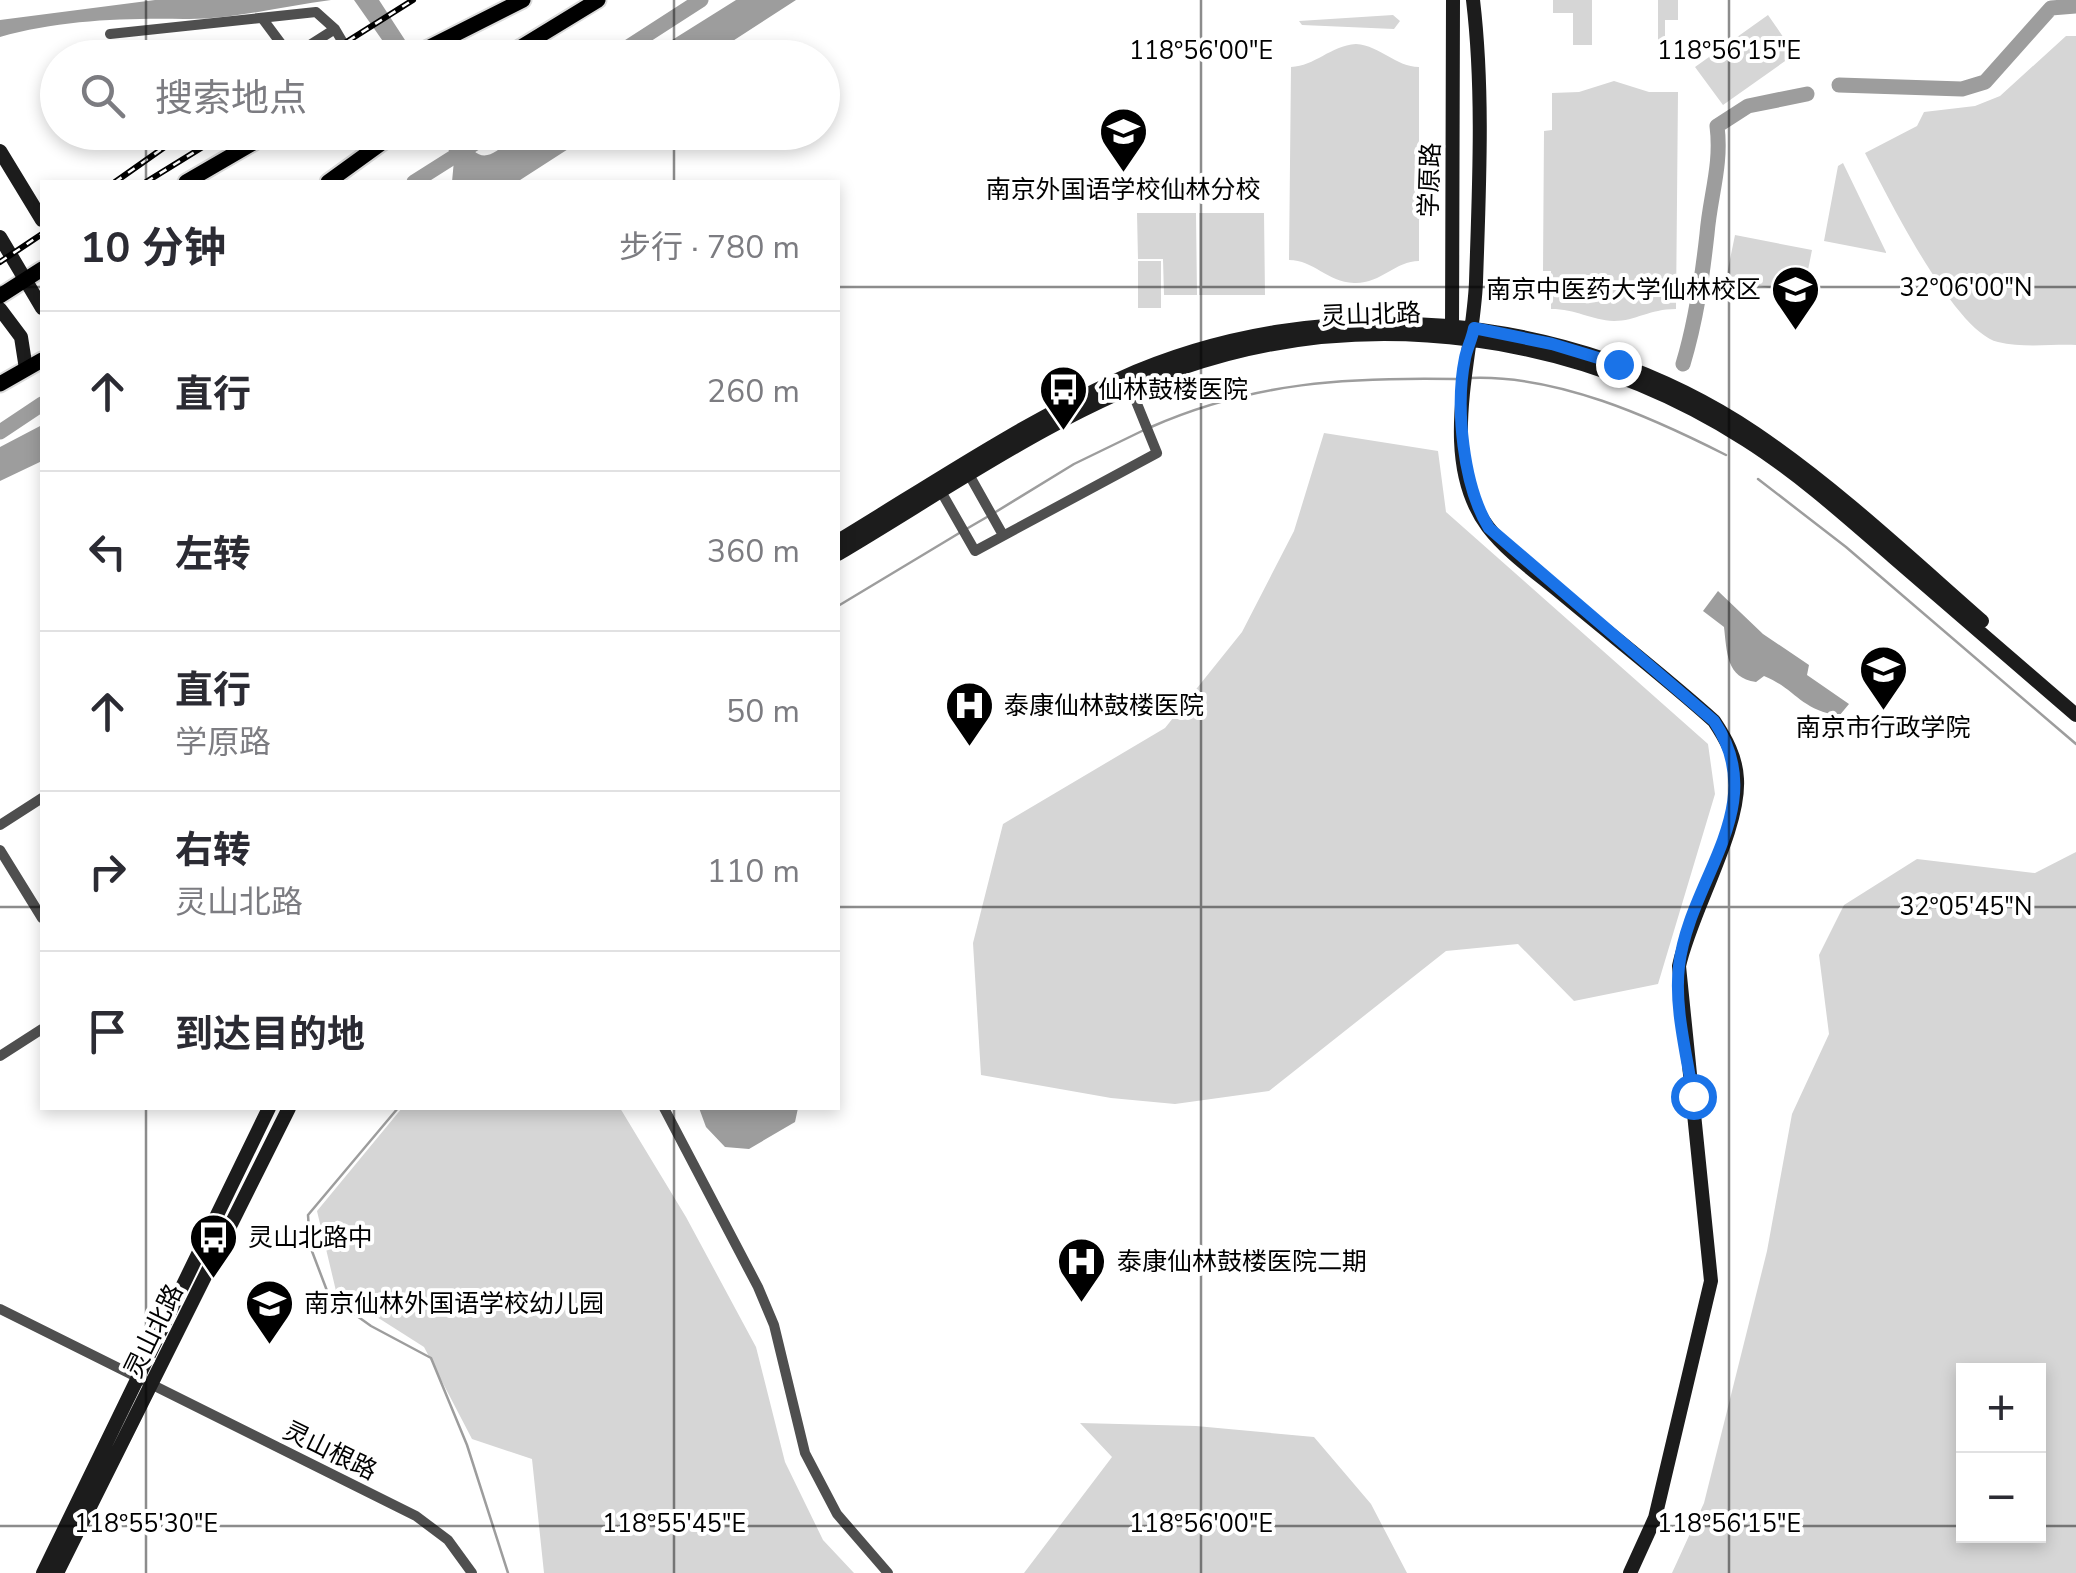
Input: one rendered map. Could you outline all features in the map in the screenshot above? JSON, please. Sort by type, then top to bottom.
[{"type":"main road","points":[[444,40],[523,0]]},
{"type":"main road","points":[[532,40],[598,0]]},
{"type":"main road","name":"学原路","points":[[1452,0],[1451,330],[1464,359]]},
{"type":"main road","name":"学原路","points":[[1473,0],[1478,43],[1473,333],[1464,359],[1464,468],[1476,507],[1489,528],[1714,721],[1726,740],[1738,781],[1732,812],[1686,936],[1679,966],[1710,1235],[1708,1310],[1652,1529],[1630,1573]]},
{"type":"main road","points":[[189,180],[241,150]]},
{"type":"main road","points":[[331,180],[373,150]]},
{"type":"main road","points":[[0,151],[40,217]]},
{"type":"main road","points":[[0,238],[40,305]]},
{"type":"main road","points":[[0,296],[40,269]]},
{"type":"main road","points":[[0,308],[21,338],[26,369]]},
{"type":"main road","name":"灵山北路","points":[[840,553],[1105,386],[1180,358],[1293,331],[1382,323],[1451,330],[1552,344],[1618,364],[1707,405],[1754,432],[1840,496],[2076,702]]},
{"type":"main road","name":"灵山北路","points":[[966,471],[1133,396],[1182,368],[1299,341],[1451,330]]},
{"type":"main road","name":"灵山北路","points":[[1473,333],[1614,374],[1660,393],[1748,441],[1846,516],[2076,715]]},
{"type":"main road","points":[[0,384],[40,361]]},
{"type":"main road","name":"灵山北路","points":[[840,540],[939,488]]},
{"type":"main road","name":"灵山北路","points":[[57,1573],[268,1110]]},
{"type":"main road","name":"灵山北路","points":[[43,1573],[288,1110]]},
{"type":"street","points":[[110,34],[316,12],[335,28],[342,40]]},
{"type":"street","points":[[262,18],[278,40]]},
{"type":"street","points":[[317,40],[335,28]]},
{"type":"street","points":[[939,488],[976,551],[1157,453],[1133,396]]},
{"type":"street","points":[[966,471],[1004,535]]},
{"type":"street","points":[[0,825],[40,799]]},
{"type":"street","points":[[0,850],[40,915]]},
{"type":"street","points":[[0,1056],[40,1030]]},
{"type":"street","points":[[665,1110],[774,1325],[805,1453],[838,1514],[888,1573]]},
{"type":"street","name":"灵山根路","points":[[0,1309],[416,1516],[448,1540],[472,1573]]},
{"type":"shaded area","points":[[155,0],[331,0],[202,19],[68,24],[0,37],[0,20]]},
{"type":"shaded area","points":[[354,0],[379,0],[405,40],[382,40]]},
{"type":"shaded area","points":[[736,0],[796,0],[734,40],[672,40]]},
{"type":"shaded area","points":[[1553,0],[1592,0],[1592,45],[1573,45],[1573,13],[1553,13]]},
{"type":"shaded area","points":[[1658,0],[1678,0],[1678,20],[1665,20],[1665,46],[1658,46]]},
{"type":"shaded area","points":[[1393,15],[1400,21],[1394,29],[1302,25],[1299,21]]},
{"type":"shaded area","points":[[1768,15],[1795,54],[1723,105],[1695,67]]},
{"type":"shaded area","points":[[2066,36],[2076,36],[2076,345],[1998,342],[1981,333],[1942,288],[1865,153],[1917,126],[1924,112],[1975,106],[2000,96]]},
{"type":"shaded area","points":[[1356,44],[1419,67],[1419,261],[1354,283],[1289,260],[1291,67]]},
{"type":"shaded area","points":[[1614,81],[1649,92],[1678,92],[1676,309],[1614,321],[1551,309],[1551,271],[1543,271],[1544,131],[1552,130],[1552,93],[1579,92]]},
{"type":"shaded area","points":[[448,150],[473,150],[485,155],[498,150],[567,150],[520,180],[452,180],[454,160]]},
{"type":"shaded area","points":[[1843,163],[1886,253],[1824,241],[1838,166]]},
{"type":"shaded area","points":[[1137,213],[1196,213],[1197,295],[1164,295],[1163,259],[1138,259]]},
{"type":"shaded area","points":[[1199,213],[1264,213],[1265,295],[1199,295]]},
{"type":"shaded area","points":[[1735,235],[1812,250],[1803,295],[1726,279]]},
{"type":"shaded area","points":[[1138,261],[1161,261],[1161,308],[1138,308]]},
{"type":"shaded area","points":[[40,426],[40,462],[0,481],[0,447]]},
{"type":"shaded area","points":[[1324,433],[1438,451],[1446,512],[1708,744],[1715,794],[1658,984],[1574,1001],[1518,944],[1446,951],[1269,1091],[1175,1104],[1111,1098],[981,1075],[973,943],[1003,824],[1165,728],[1242,632],[1294,531]]},
{"type":"shaded area","points":[[1718,591],[1763,634],[1809,665],[1807,675],[1849,704],[1839,716],[1815,709],[1764,676],[1756,682],[1746,680],[1733,669],[1724,627],[1703,611]]},
{"type":"shaded area","points":[[2076,852],[2076,1573],[1672,1573],[1704,1503],[1767,1251],[1792,1114],[1829,1034],[1819,955],[1844,905],[1917,859],[2035,873]]},
{"type":"shaded area","points":[[400,1110],[621,1110],[686,1217],[756,1347],[785,1462],[823,1540],[854,1573],[544,1573],[532,1459],[472,1439],[424,1347],[336,1291],[317,1211]]},
{"type":"shaded area","points":[[700,1110],[798,1110],[795,1122],[749,1149],[725,1147],[706,1127]]},
{"type":"shaded area","points":[[1080,1423],[1196,1426],[1314,1437],[1371,1504],[1407,1573],[1024,1573],[1112,1457]]},
{"type":"waterway","points":[[639,40],[701,0]]},
{"type":"waterway","points":[[1839,85],[1962,89],[1985,82],[2051,8],[2076,6]]},
{"type":"waterway","points":[[1683,364],[1703,267],[1717,167],[1717,126],[1748,106],[1807,94]]},
{"type":"waterway","points":[[417,180],[465,150]]},
{"type":"waterway","points":[[1469,378],[1535,383],[1569,391],[1635,413],[1726,455]]},
{"type":"waterway","points":[[1151,427],[1226,400],[1301,385],[1377,379],[1456,379]]},
{"type":"waterway","points":[[0,432],[40,405]]},
{"type":"waterway","points":[[994,513],[1074,464],[1144,430]]},
{"type":"waterway","points":[[1758,479],[1846,547],[2076,744]]},
{"type":"waterway","points":[[968,528],[987,517]]},
{"type":"waterway","points":[[840,605],[961,532]]},
{"type":"waterway","points":[[396,1110],[308,1215],[310,1246],[329,1296],[371,1326],[431,1358],[467,1445],[508,1573]]},
{"type":"railway","points":[[350,40],[413,0]]},
{"type":"railway","points":[[118,180],[160,150]]},
{"type":"railway","points":[[149,180],[198,150]]},
{"type":"railway","points":[[0,262],[40,235]]},
{"type":"place","name":"南京外国语学校仙林分校","points":[[1123,174]]},
{"type":"place","name":"南京中医药大学仙林校区","points":[[1796,332]]},
{"type":"place","name":"仙林鼓楼医院","points":[[1063,432]]},
{"type":"place","name":"南京市行政学院","points":[[1883,712]]},
{"type":"place","name":"泰康仙林鼓楼医院","points":[[969,748]]},
{"type":"place","name":"灵山北路中","points":[[213,1280]]},
{"type":"place","name":"泰康仙林鼓楼医院二期","points":[[1082,1304]]},
{"type":"place","name":"南京仙林外国语学校幼儿园","points":[[269,1346]]},
{"type":"route","points":[[1618,364],[1552,344],[1474,328],[1464,359],[1464,468],[1476,507],[1489,528],[1520,559],[1714,721],[1734,760],[1738,781],[1732,812],[1686,936],[1679,966],[1693,1096]]}]
